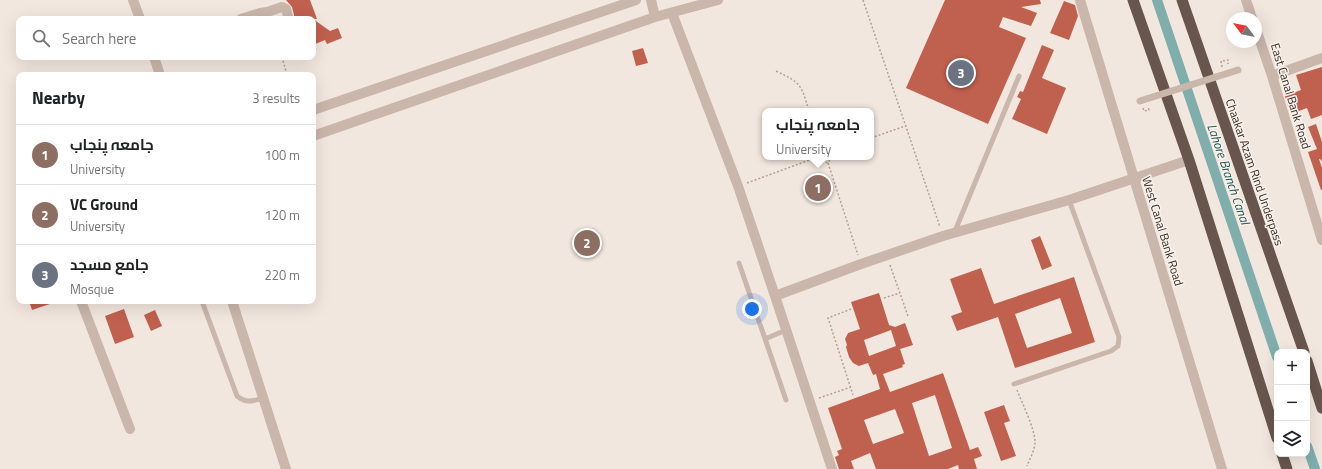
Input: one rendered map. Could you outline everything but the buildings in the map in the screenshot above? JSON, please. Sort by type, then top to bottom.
[{"type":"highway","points":[[1133,0],[1188,160],[1274,429]]},
{"type":"highway","name":"Chaakar Azam Rind Underpass","points":[[1182,0],[1303,349]]},
{"type":"highway","points":[[1310,370],[1322,408]]},
{"type":"highway","points":[[1283,457],[1287,469]]},
{"type":"street","points":[[133,0],[139,16]]},
{"type":"street","points":[[316,109],[636,0]]},
{"type":"street","points":[[651,0],[655,17]]},
{"type":"street","points":[[316,135],[655,17],[718,0]]},
{"type":"street","name":"West Canal Bank Road","points":[[1080,0],[1222,469]]},
{"type":"street","points":[[1246,0],[1250,12]]},
{"type":"street","points":[[250,16],[260,13],[268,16],[282,7],[286,9],[288,16]]},
{"type":"street","points":[[672,13],[738,186],[832,469]]},
{"type":"street","name":"East Canal Bank Road","points":[[1262,47],[1322,240]]},
{"type":"street","points":[[1272,76],[1322,58]]},
{"type":"street","points":[[155,60],[159,72]]},
{"type":"street","points":[[1140,101],[1238,70]]},
{"type":"street","points":[[775,296],[861,264],[955,232],[1069,200],[1188,160]]},
{"type":"street","points":[[82,304],[130,429]]},
{"type":"street","points":[[233,304],[286,469]]},
{"type":"lane","points":[[955,232],[1019,76]]},
{"type":"lane","points":[[1014,384],[1111,351],[1118,346],[1119,337],[1069,200]]},
{"type":"lane","points":[[739,262],[786,400]]},
{"type":"lane","points":[[203,304],[237,396],[249,402],[264,398]]},
{"type":"lane","points":[[765,339],[786,330]]},
{"type":"path","points":[[863,0],[943,236]]},
{"type":"path","points":[[283,60],[286,72]]},
{"type":"path","points":[[776,71],[791,77],[798,83],[803,91],[808,108]]},
{"type":"path","points":[[874,137],[906,126]]},
{"type":"path","points":[[738,186],[807,160]]},
{"type":"path","points":[[822,160],[828,163]]},
{"type":"path","points":[[830,160],[828,163],[861,264]]},
{"type":"path","points":[[887,255],[908,316]]},
{"type":"path","points":[[884,298],[900,293]]},
{"type":"path","points":[[851,309],[828,318],[853,395]]},
{"type":"path","points":[[1014,384],[1033,432],[1035,441],[1027,466]]},
{"type":"path","points":[[810,402],[851,387]]},
{"type":"waterway","name":"Lahore Branch Canal","points":[[1157,0],[1274,349]]},
{"type":"waterway","name":"Lahore Branch Canal","points":[[1310,455],[1315,469]]},
{"type":"place","name":"جامع مسجد","points":[[961,73]]},
{"type":"place","name":"جامعہ پنجاب","points":[[818,188]]},
{"type":"place","name":"VC Ground","points":[[587,243]]}]
